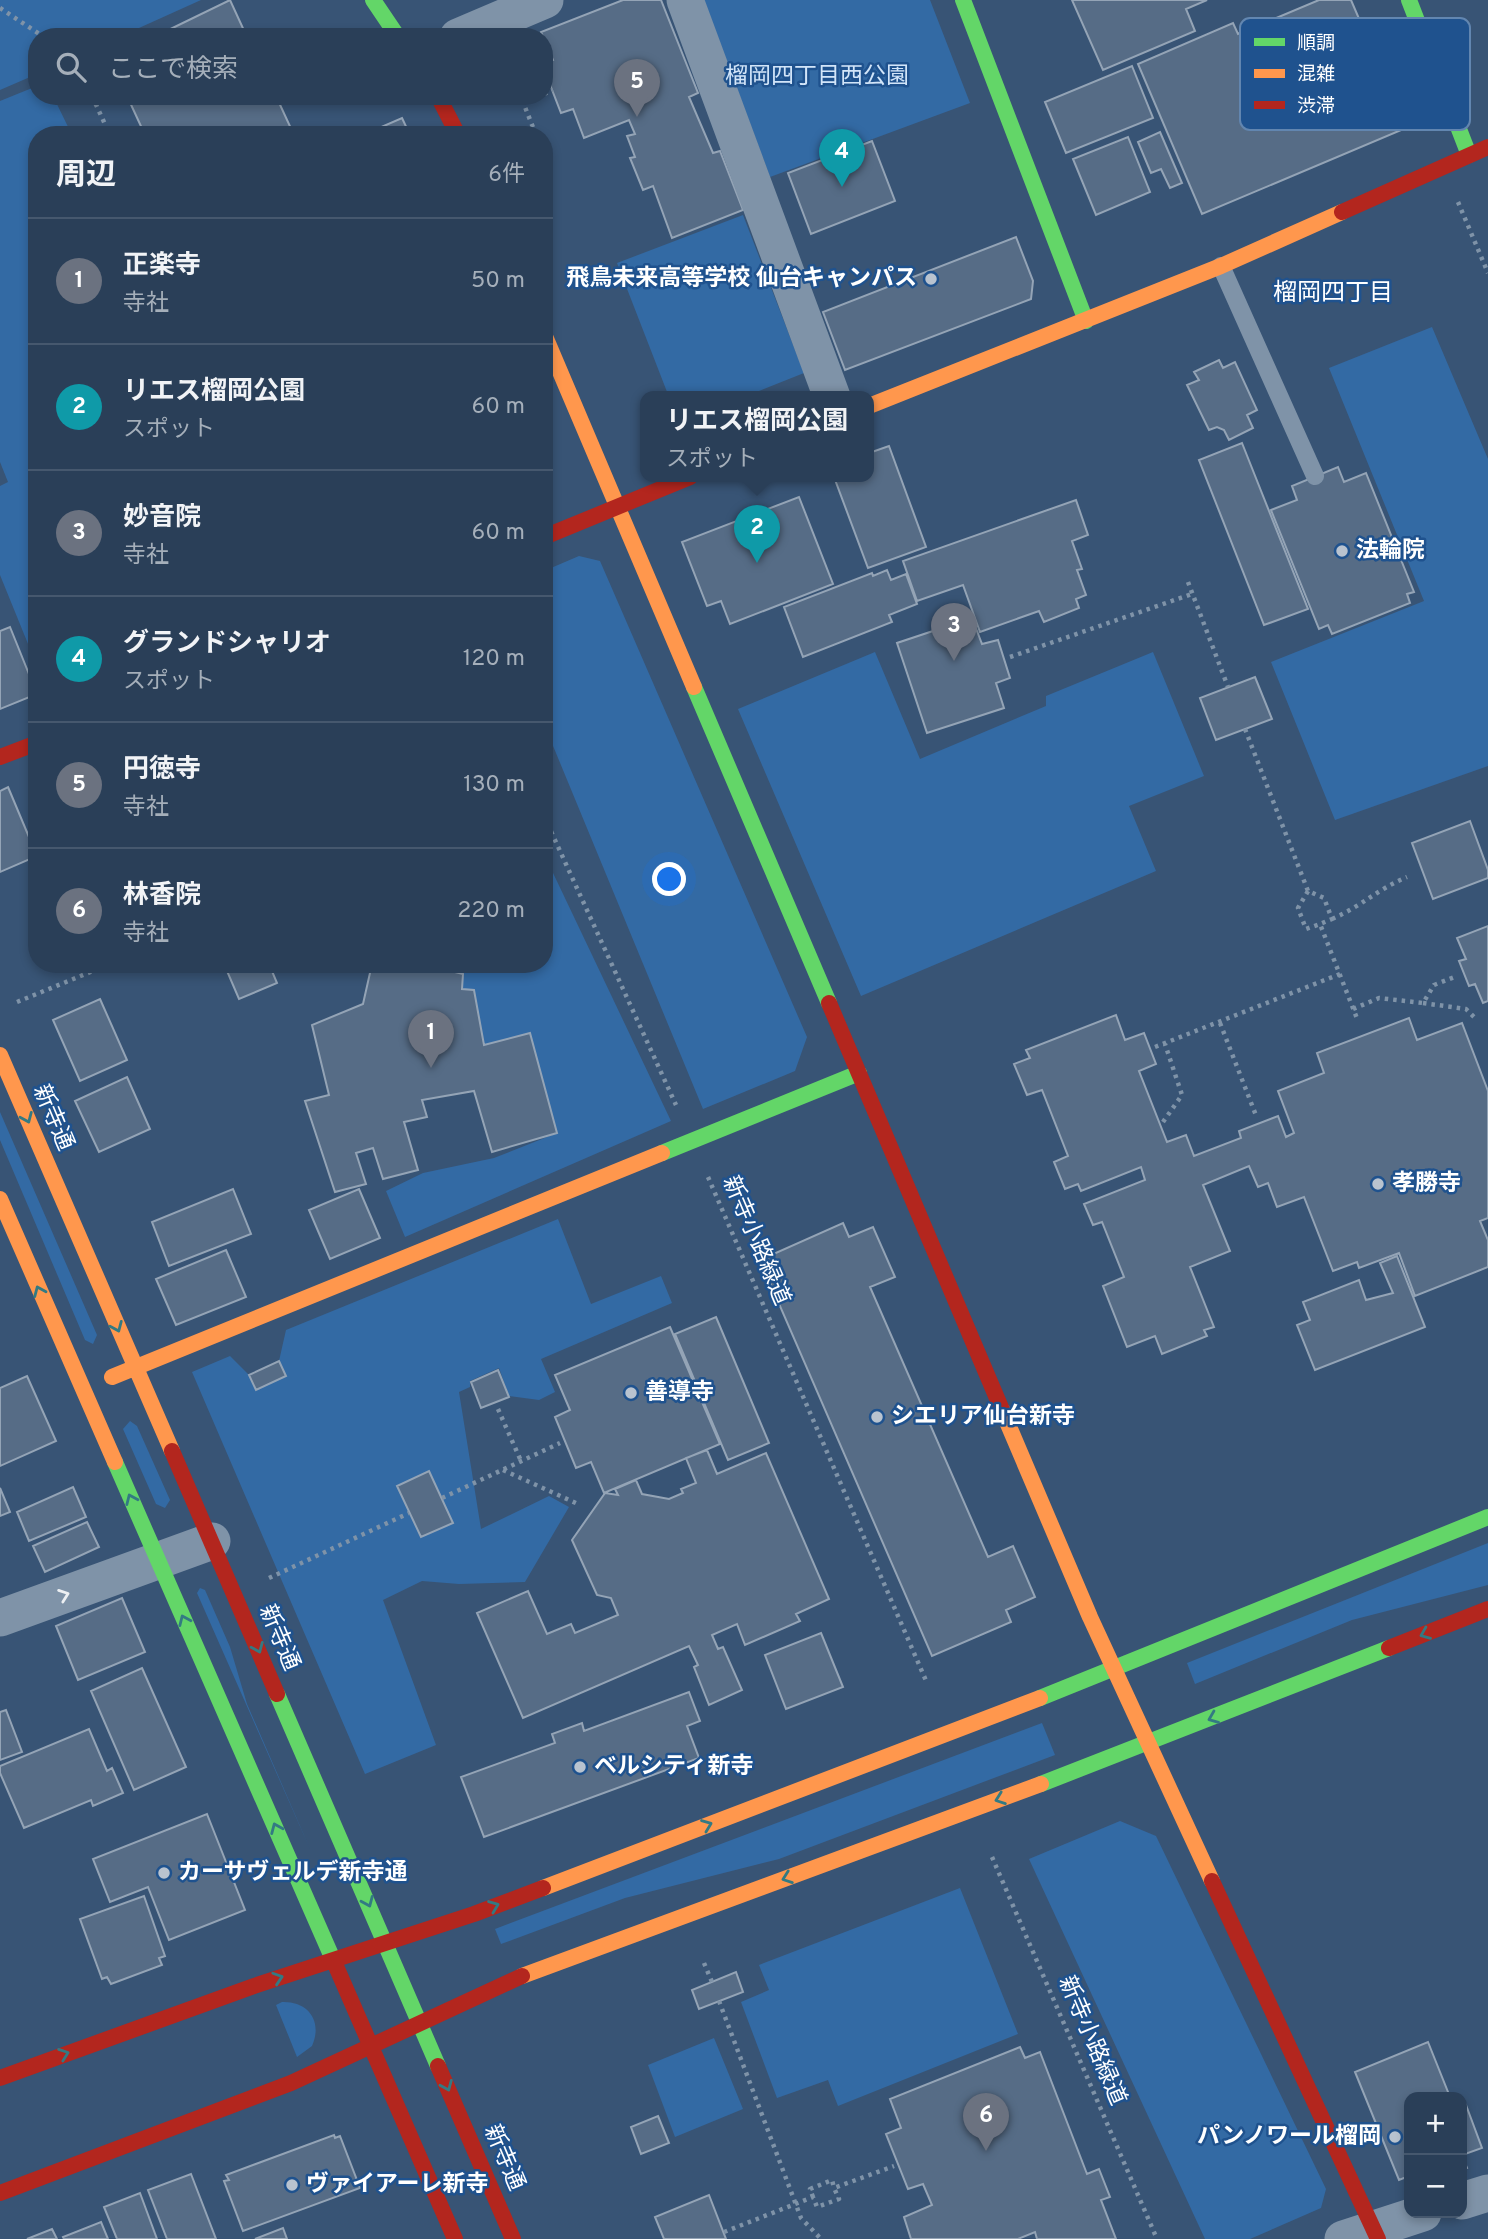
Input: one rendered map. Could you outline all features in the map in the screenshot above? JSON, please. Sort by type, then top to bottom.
[{"type":"street","points":[[373,0],[392,28]]},
{"type":"street","points":[[479,28],[545,0]]},
{"type":"street","points":[[685,0],[830,391]]},
{"type":"street","points":[[963,0],[1086,321]]},
{"type":"street","points":[[1409,0],[1416,18]]},
{"type":"street","points":[[443,105],[453,126]]},
{"type":"street","points":[[1459,130],[1469,155]]},
{"type":"street","points":[[874,404],[1221,266],[1488,147]]},
{"type":"street","points":[[553,355],[1114,1670],[1365,2236],[1410,2218]]},
{"type":"street","points":[[553,533],[678,482]]},
{"type":"street","points":[[0,757],[28,746]]},
{"type":"street","name":"新寺通","points":[[0,1055],[513,2239]]},
{"type":"street","points":[[82,1390],[859,1073]]},
{"type":"street","points":[[0,1199],[455,2239]]},
{"type":"street","points":[[0,2078],[474,1914],[1114,1670],[1488,1517]]},
{"type":"street","points":[[0,1618],[212,1541]]},
{"type":"street","points":[[0,2193],[291,2083],[372,2048],[501,1984],[1148,1744],[1488,1609]]},
{"type":"street","points":[[1467,2199],[1488,2193]]},
{"type":"lane","points":[[1221,266],[1315,476]]},
{"type":"path","points":[[0,8],[30,28]]},
{"type":"path","points":[[96,105],[106,126]]},
{"type":"path","points":[[524,105],[532,126]]},
{"type":"path","points":[[1455,194],[1488,273]]},
{"type":"path","points":[[1188,582],[1228,687]]},
{"type":"path","points":[[1010,657],[1192,594]]},
{"type":"path","points":[[1245,729],[1308,891],[1324,898],[1332,919]]},
{"type":"path","name":"新寺小路緑道","points":[[553,836],[692,1140],[926,1683]]},
{"type":"path","points":[[1308,891],[1298,908],[1306,929],[1362,906],[1376,890],[1407,877]]},
{"type":"path","points":[[1320,924],[1358,1021]]},
{"type":"path","points":[[17,1002],[88,973]]},
{"type":"path","points":[[1155,1046],[1220,1023],[1340,974]]},
{"type":"path","points":[[1423,1003],[1434,985],[1457,976]]},
{"type":"path","points":[[1353,1009],[1378,998],[1466,1009],[1476,1019]]},
{"type":"path","points":[[1220,1023],[1257,1118]]},
{"type":"path","points":[[1163,1122],[1182,1095],[1165,1044]]},
{"type":"path","points":[[498,1409],[521,1461]]},
{"type":"path","points":[[442,1498],[560,1443]]},
{"type":"path","points":[[502,1470],[578,1504]]},
{"type":"path","points":[[268,1578],[409,1513]]},
{"type":"path","name":"新寺小路緑道","points":[[992,1857],[1157,2239]]},
{"type":"path","points":[[704,1963],[712,1982]]},
{"type":"path","points":[[719,2001],[795,2204],[801,2218],[821,2239]]},
{"type":"path","points":[[834,2188],[894,2166]]},
{"type":"path","points":[[832,2180],[839,2199],[817,2207],[813,2197],[810,2189],[832,2180]]},
{"type":"path","points":[[723,2232],[813,2197]]},
{"type":"green space","points":[[0,0],[201,0],[139,28],[28,28],[28,78],[0,90]]},
{"type":"green space","name":"榴岡四丁目西公園","points":[[704,0],[930,0],[970,103],[770,177]]},
{"type":"green space","points":[[28,90],[28,105],[57,105],[68,126],[28,126],[28,644],[0,575],[0,486],[8,482],[0,462],[0,101]]},
{"type":"green space","points":[[743,215],[804,373],[759,391],[667,391],[617,263]]},
{"type":"green space","points":[[1432,327],[1488,459],[1488,766],[1335,820],[1271,662],[1424,601],[1329,368]]},
{"type":"green space","points":[[579,556],[600,561],[807,1037],[795,1071],[703,1109],[553,746],[553,567]]},
{"type":"green space","points":[[875,652],[920,759],[1046,706],[1046,696],[1153,652],[1204,776],[1129,806],[1156,871],[861,996],[738,709]]},
{"type":"green space","points":[[553,873],[671,1121],[405,1237],[386,1191],[423,1173],[494,1158],[557,1133],[530,1033],[484,1045],[474,990],[462,989],[463,974],[459,973],[553,973]]},
{"type":"green space","points":[[0,1112],[97,1335],[93,1344],[85,1340],[0,1140]]},
{"type":"green space","points":[[558,1219],[591,1304],[661,1276],[672,1303],[541,1359],[555,1392],[539,1400],[509,1396],[499,1368],[470,1381],[470,1387],[459,1392],[481,1529],[549,1496],[569,1507],[525,1582],[459,1584],[422,1581],[383,1600],[436,1745],[365,1774],[192,1372],[230,1356],[249,1375],[279,1361],[286,1330]]},
{"type":"green space","points":[[130,1421],[137,1426],[170,1500],[165,1508],[156,1504],[123,1429]]},
{"type":"green space","points":[[1488,1543],[1488,1585],[1352,1620],[1195,1684],[1187,1663]]},
{"type":"green space","points":[[200,1588],[205,1590],[230,1647],[247,1704],[310,1849],[197,1593]]},
{"type":"green space","points":[[1042,1723],[1055,1755],[779,1859],[625,1898],[501,1944],[495,1929]]},
{"type":"green space","points":[[1120,1821],[1156,1836],[1326,2189],[1321,2208],[1250,2239],[1205,2239],[1029,1859]]},
{"type":"green space","points":[[960,1888],[1018,2034],[838,2106],[828,2080],[777,2098],[741,2002],[769,1990],[759,1965]]},
{"type":"green space","points":[[282,2002],[306,2009],[316,2028],[312,2046],[297,2057],[276,2005]]},
{"type":"green space","points":[[714,2038],[743,2109],[675,2137],[648,2065]]},
{"type":"building","points":[[230,0],[243,28],[172,28]]},
{"type":"building","points":[[623,0],[661,0],[698,93],[689,97],[713,153],[720,151],[743,210],[672,238],[653,186],[643,190],[630,158],[635,157],[627,136],[635,134],[629,120],[584,138],[573,109],[561,113],[553,92],[551,28]]},
{"type":"building","points":[[1072,0],[1207,0],[1186,9],[1195,31],[1103,70]]},
{"type":"building","points":[[1319,0],[1351,0],[1359,18],[1276,18]]},
{"type":"building","points":[[1233,23],[1238,34],[1240,33],[1240,130],[1401,130],[1202,214],[1138,64]]},
{"type":"building","points":[[1132,66],[1153,118],[1066,153],[1045,102]]},
{"type":"building","points":[[131,105],[280,105],[290,126],[141,126]]},
{"type":"building","points":[[402,118],[406,126],[384,126]]},
{"type":"building","points":[[1160,132],[1182,183],[1170,188],[1161,169],[1151,173],[1138,142]]},
{"type":"building","points":[[1128,137],[1150,192],[1096,215],[1073,159]]},
{"type":"building","points":[[872,141],[895,201],[811,234],[788,173]]},
{"type":"building","points":[[1016,237],[1033,281],[1031,299],[845,370],[823,312]]},
{"type":"building","points":[[1219,360],[1223,368],[1235,362],[1257,410],[1247,415],[1253,428],[1229,440],[1224,430],[1217,427],[1209,430],[1187,385],[1199,380],[1194,372]]},
{"type":"building","points":[[1242,443],[1308,609],[1264,625],[1199,460]]},
{"type":"building","points":[[889,446],[926,547],[868,568],[836,482],[874,482],[874,451]]},
{"type":"building","name":"法輪院","points":[[1338,467],[1344,482],[1366,473],[1414,592],[1407,594],[1410,603],[1332,634],[1328,625],[1319,629],[1271,510],[1297,500],[1292,486]]},
{"type":"building","points":[[799,497],[833,584],[730,624],[721,601],[707,606],[682,542]]},
{"type":"building","points":[[1076,500],[1088,535],[1072,541],[1082,569],[1077,570],[1086,595],[1076,599],[1079,608],[1044,622],[1039,611],[980,632],[963,585],[917,601],[903,561]]},
{"type":"building","points":[[887,570],[891,580],[906,574],[917,604],[889,615],[892,622],[803,657],[784,607],[872,573],[873,576]]},
{"type":"building","points":[[972,618],[982,644],[998,640],[1010,678],[996,683],[1004,708],[927,733],[897,643]]},
{"type":"building","points":[[10,627],[28,672],[28,698],[0,709],[0,631]]},
{"type":"building","points":[[1255,677],[1272,719],[1216,740],[1200,698]]},
{"type":"building","points":[[8,787],[28,835],[28,860],[0,872],[0,791]]},
{"type":"building","points":[[1470,821],[1488,870],[1488,878],[1433,899],[1412,843]]},
{"type":"building","points":[[1488,926],[1488,1001],[1483,1003],[1475,984],[1469,986],[1459,961],[1466,959],[1457,938]]},
{"type":"building","points":[[228,973],[273,973],[277,983],[239,999]]},
{"type":"building","points":[[370,973],[463,974],[462,989],[474,990],[484,1045],[530,1033],[557,1133],[492,1152],[474,1091],[422,1100],[427,1117],[404,1122],[418,1170],[383,1179],[373,1148],[356,1153],[366,1184],[335,1192],[305,1101],[329,1095],[312,1025],[363,1004]]},
{"type":"building","points":[[100,999],[127,1060],[80,1081],[53,1020]]},
{"type":"building","name":"孝勝寺","points":[[1116,1015],[1125,1040],[1144,1033],[1156,1064],[1139,1071],[1167,1142],[1186,1135],[1194,1156],[1241,1138],[1239,1131],[1278,1116],[1286,1137],[1294,1133],[1278,1091],[1324,1073],[1317,1053],[1409,1018],[1417,1040],[1462,1023],[1488,1091],[1488,1218],[1480,1221],[1488,1240],[1488,1267],[1415,1296],[1399,1253],[1359,1268],[1357,1262],[1333,1271],[1304,1197],[1277,1207],[1268,1183],[1258,1187],[1249,1166],[1203,1185],[1230,1251],[1190,1267],[1214,1327],[1204,1330],[1207,1336],[1162,1354],[1155,1336],[1127,1347],[1103,1286],[1124,1277],[1102,1222],[1093,1225],[1084,1204],[1145,1180],[1141,1167],[1081,1191],[1078,1184],[1065,1189],[1054,1162],[1068,1156],[1042,1090],[1027,1095],[1014,1064],[1030,1058],[1026,1050]]},
{"type":"building","points":[[127,1077],[150,1129],[99,1152],[75,1101]]},
{"type":"building","points":[[233,1189],[251,1234],[169,1266],[152,1222]]},
{"type":"building","points":[[359,1189],[380,1238],[330,1259],[309,1210]]},
{"type":"building","name":"シエリア仙台新寺","points":[[843,1223],[849,1237],[873,1227],[895,1277],[870,1287],[988,1557],[1013,1546],[1035,1597],[1006,1610],[1011,1622],[932,1656],[760,1260]]},
{"type":"building","points":[[226,1250],[246,1297],[176,1325],[156,1279]]},
{"type":"building","points":[[1397,1256],[1425,1327],[1315,1370],[1297,1325],[1310,1320],[1303,1302],[1359,1280],[1366,1300],[1393,1293],[1380,1263]]},
{"type":"building","points":[[716,1317],[769,1443],[728,1460],[675,1334]]},
{"type":"building","name":"善導寺","points":[[670,1327],[720,1444],[604,1493],[591,1462],[576,1468],[555,1417],[570,1410],[555,1375]]},
{"type":"building","points":[[279,1361],[286,1376],[256,1390],[249,1375]]},
{"type":"building","points":[[498,1370],[509,1397],[481,1408],[471,1382]]},
{"type":"building","points":[[27,1376],[56,1441],[0,1466],[0,1388]]},
{"type":"building","points":[[707,1450],[717,1474],[766,1453],[829,1599],[796,1614],[800,1621],[745,1645],[737,1624],[712,1635],[718,1649],[723,1647],[742,1690],[709,1705],[694,1667],[698,1665],[689,1646],[523,1718],[477,1613],[528,1591],[547,1634],[571,1624],[575,1633],[618,1615],[611,1598],[597,1595],[572,1540],[605,1493],[618,1495],[615,1489],[636,1480],[642,1494],[669,1499],[683,1493],[681,1489],[696,1483],[686,1458]]},
{"type":"building","points":[[429,1471],[453,1523],[421,1537],[397,1486]]},
{"type":"building","points":[[73,1487],[86,1517],[29,1541],[17,1512]]},
{"type":"building","points":[[0,1488],[10,1512],[0,1516]]},
{"type":"building","points":[[87,1522],[99,1547],[45,1572],[33,1546]]},
{"type":"building","points":[[122,1598],[145,1652],[78,1680],[56,1626]]},
{"type":"building","points":[[821,1633],[843,1687],[786,1709],[765,1655]]},
{"type":"building","points":[[142,1668],[186,1767],[134,1790],[91,1691]]},
{"type":"building","name":"ベルシティ新寺","points":[[689,1692],[700,1721],[687,1726],[699,1758],[484,1837],[461,1777],[555,1743],[552,1734],[582,1723],[584,1731]]},
{"type":"building","points":[[6,1710],[22,1752],[0,1760],[0,1712]]},
{"type":"building","points":[[89,1729],[107,1771],[112,1768],[123,1793],[93,1806],[91,1800],[24,1828],[0,1773],[0,1766]]},
{"type":"building","name":"カーサヴェルデ新寺通","points":[[207,1814],[245,1910],[169,1940],[148,1887],[110,1902],[93,1859]]},
{"type":"building","points":[[144,1896],[165,1956],[159,1958],[162,1965],[111,1984],[107,1977],[102,1979],[80,1919]]},
{"type":"building","points":[[736,1972],[743,1992],[699,2009],[692,1990]]},
{"type":"building","name":"パンノワール榴岡","points":[[1428,2042],[1448,2092],[1404,2092],[1404,2178],[1399,2180],[1355,2072]]},
{"type":"building","points":[[1020,2047],[1025,2058],[1040,2052],[1087,2174],[1099,2169],[1110,2197],[1101,2200],[1116,2239],[1037,2239],[1035,2232],[1018,2239],[911,2239],[904,2217],[932,2205],[923,2184],[908,2189],[886,2134],[901,2128],[890,2099]]},
{"type":"building","points":[[1467,2108],[1482,2148],[1467,2153]]},
{"type":"building","points":[[658,2116],[669,2143],[641,2154],[631,2127]]},
{"type":"building","name":"ヴァイアーレ新寺","points":[[334,2135],[335,2138],[340,2136],[360,2188],[243,2231],[224,2181],[229,2180],[226,2175]]},
{"type":"building","points":[[191,2174],[216,2239],[167,2239],[148,2190]]},
{"type":"building","points":[[140,2193],[157,2239],[117,2239],[104,2207]]},
{"type":"building","points":[[709,2195],[726,2239],[664,2239],[655,2217]]},
{"type":"building","points":[[101,2222],[108,2239],[63,2237]]},
{"type":"building","points":[[283,2228],[287,2239],[255,2239]]},
{"type":"building","points":[[52,2229],[57,2239],[27,2239]]},
{"type":"traffic: fast","points":[[373,0],[392,28]]},
{"type":"traffic: fast","points":[[963,0],[1086,321]]},
{"type":"traffic: fast","points":[[1409,0],[1416,18]]},
{"type":"traffic: fast","points":[[1459,130],[1469,155]]},
{"type":"traffic: fast","points":[[694,687],[829,1003]]},
{"type":"traffic: fast","points":[[662,1153],[859,1073]]},
{"type":"traffic: fast","points":[[115,1462],[335,1964]]},
{"type":"traffic: fast","points":[[1040,1698],[1488,1517]]},
{"type":"traffic: fast","points":[[1041,1784],[1389,1648]]},
{"type":"traffic: fast","points":[[277,1694],[438,2066]]},
{"type":"traffic: slow","points":[[874,404],[1221,266],[1342,212]]},
{"type":"traffic: slow","points":[[553,355],[694,687]]},
{"type":"traffic: slow","points":[[0,1055],[172,1451]]},
{"type":"traffic: slow","points":[[112,1377],[662,1153]]},
{"type":"traffic: slow","points":[[0,1199],[115,1462]]},
{"type":"traffic: slow","points":[[1002,1410],[1090,1617],[1212,1881]]},
{"type":"traffic: slow","points":[[543,1888],[1040,1698]]},
{"type":"traffic: slow","points":[[522,1976],[1041,1784]]},
{"type":"traffic: jam","points":[[443,105],[453,126]]},
{"type":"traffic: jam","points":[[1342,212],[1488,147]]},
{"type":"traffic: jam","points":[[553,533],[678,482]]},
{"type":"traffic: jam","points":[[0,757],[28,746]]},
{"type":"traffic: jam","points":[[829,1003],[1002,1410]]},
{"type":"traffic: jam","points":[[172,1451],[277,1694]]},
{"type":"traffic: jam","points":[[1389,1648],[1488,1609]]},
{"type":"traffic: jam","points":[[1212,1881],[1378,2239]]},
{"type":"traffic: jam","points":[[0,2078],[254,1986],[474,1914],[543,1888]]},
{"type":"traffic: jam","points":[[335,1964],[455,2239]]},
{"type":"traffic: jam","points":[[0,2193],[291,2083],[522,1976]]},
{"type":"traffic: jam","points":[[438,2066],[513,2239]]},
{"type":"place","name":"円徳寺","points":[[637,117]]},
{"type":"place","name":"グランドシャリオ","points":[[842,187]]},
{"type":"place","name":"飛鳥未来高等学校 仙台キャンパス","points":[[931,279]]},
{"type":"place","name":"法輪院","points":[[1342,551]]},
{"type":"place","name":"リエス榴岡公園","points":[[757,563]]},
{"type":"place","name":"妙音院","points":[[954,661]]},
{"type":"place","name":"正楽寺","points":[[431,1068]]},
{"type":"place","name":"孝勝寺","points":[[1378,1184]]},
{"type":"place","name":"善導寺","points":[[631,1393]]},
{"type":"place","name":"シエリア仙台新寺","points":[[877,1417]]},
{"type":"place","name":"ベルシティ新寺","points":[[580,1767]]},
{"type":"place","name":"カーサヴェルデ新寺通","points":[[164,1873]]},
{"type":"place","name":"パンノワール榴岡","points":[[1395,2137]]},
{"type":"place","name":"林香院","points":[[986,2151]]},
{"type":"place","name":"ヴァイアーレ新寺","points":[[292,2185]]},
{"type":"district","name":"榴岡四丁目","points":[[1333,294]]}]
